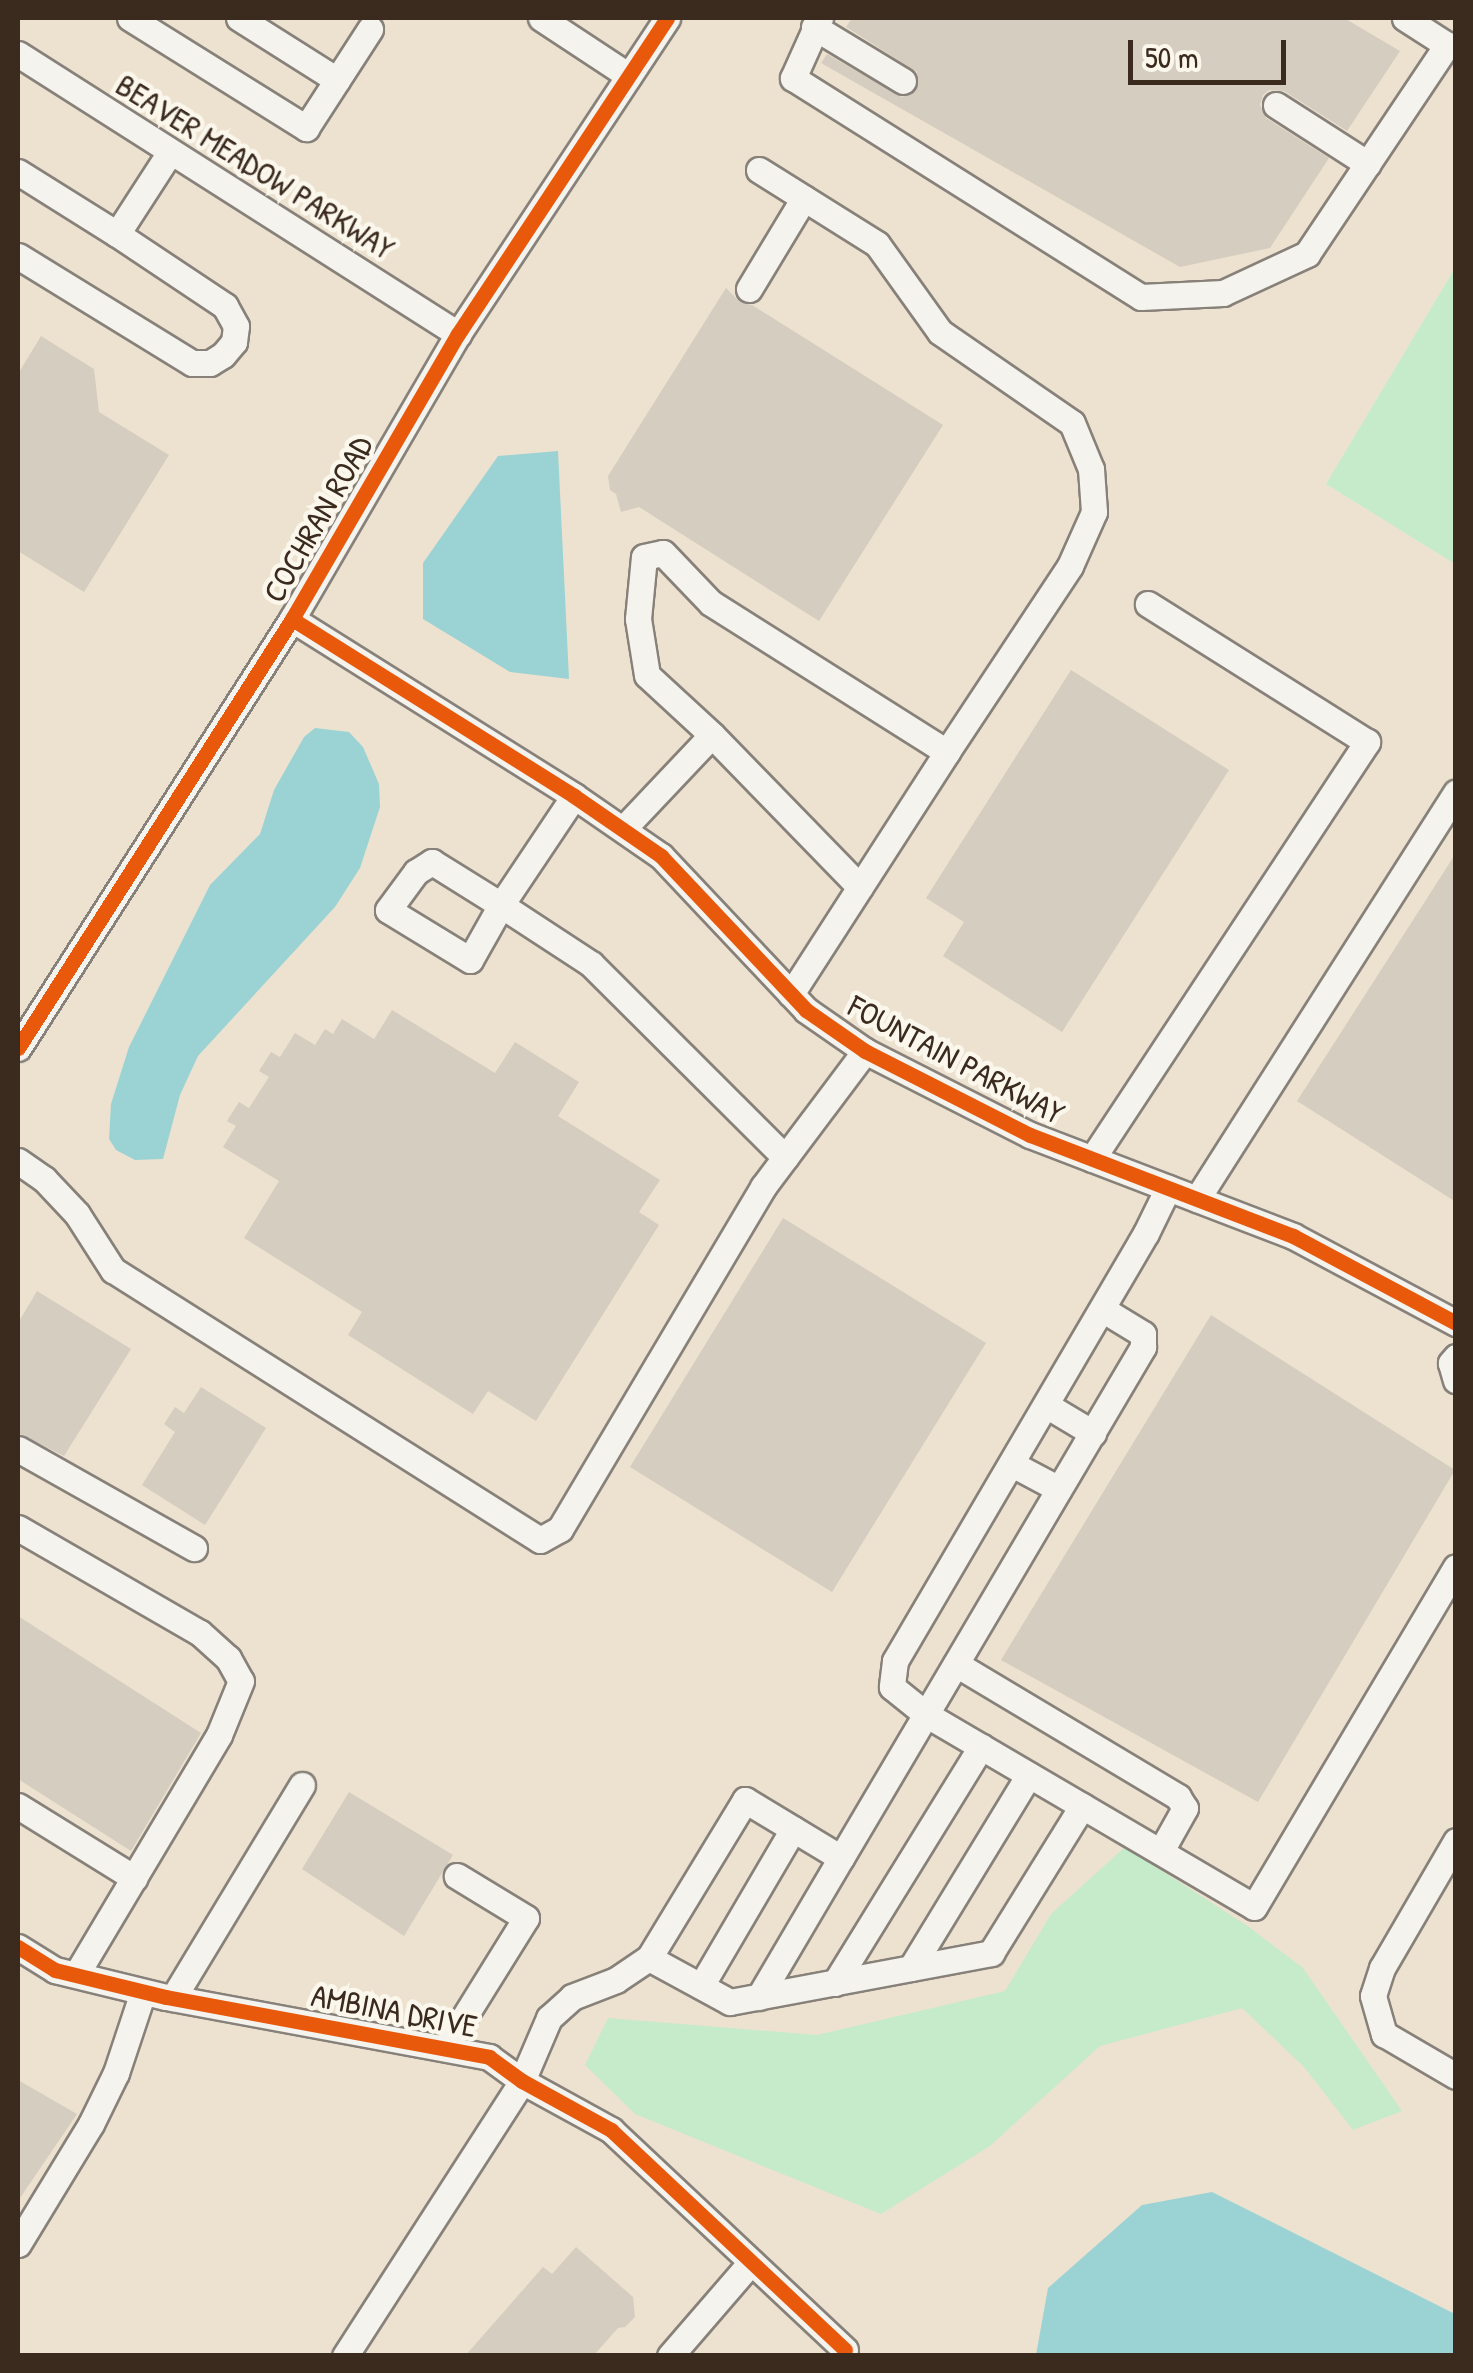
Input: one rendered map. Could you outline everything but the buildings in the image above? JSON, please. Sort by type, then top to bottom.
[{"type":"street","points":[[130,18],[306,128],[338,80],[366,21]]},
{"type":"street","points":[[239,18],[338,80]]},
{"type":"street","points":[[541,18],[628,76]]},
{"type":"street","name":"COCHRAN ROAD","points":[[18,1048],[292,619],[458,334],[667,18]]},
{"type":"street","points":[[903,81],[817,22],[794,78],[1141,297],[1223,293],[1308,254],[1447,45],[1405,18]]},
{"type":"street","name":"BEAVER MEADOW PARKWAY","points":[[18,54],[458,334]]},
{"type":"street","points":[[1276,105],[1368,164]]},
{"type":"street","points":[[118,234],[170,152]]},
{"type":"street","points":[[759,170],[877,244],[940,332],[1072,423],[1090,469],[1094,512],[1070,566],[791,994]]},
{"type":"street","points":[[18,172],[225,306],[236,326],[234,342],[210,363],[192,364],[18,256]]},
{"type":"street","points":[[749,289],[804,198]]},
{"type":"street","points":[[860,887],[712,734],[647,675],[638,618],[644,557],[662,554],[712,604],[947,752]]},
{"type":"street","points":[[1092,1159],[1367,742],[1148,604]]},
{"type":"street","name":"FOUNTAIN PARKWAY","points":[[292,619],[574,796],[661,856],[791,994],[864,1052],[1030,1135],[1293,1236],[1456,1324]]},
{"type":"street","points":[[623,829],[712,734]]},
{"type":"street","points":[[1197,1199],[1456,792]]},
{"type":"street","points":[[574,796],[501,905],[591,964],[785,1157]]},
{"type":"street","points":[[18,1161],[44,1179],[77,1214],[113,1270],[540,1540],[560,1528],[762,1187],[864,1052]]},
{"type":"street","points":[[1168,1188],[1102,1309],[895,1662],[892,1687],[927,1715],[1254,1907],[1456,1567]]},
{"type":"street","points":[[759,1997],[1144,1347],[1143,1334],[1102,1309]]},
{"type":"street","points":[[1456,1356],[1451,1362],[1456,1380]]},
{"type":"street","points":[[1046,1406],[1093,1433]]},
{"type":"street","points":[[18,1449],[194,1548]]},
{"type":"street","points":[[1012,1464],[1059,1489]]},
{"type":"street","points":[[18,1528],[200,1633],[228,1658],[241,1681],[219,1735],[76,1975]]},
{"type":"street","points":[[956,1664],[1178,1797],[1185,1808],[1161,1851]]},
{"type":"street","points":[[835,1982],[981,1747]]},
{"type":"street","points":[[911,1968],[1030,1775]]},
{"type":"street","points":[[173,1998],[302,1786]]},
{"type":"street","points":[[344,2356],[522,2080],[549,2018],[572,1998],[616,1980],[649,1958],[745,1800],[841,1858]]},
{"type":"street","points":[[18,1806],[134,1878]]},
{"type":"street","points":[[649,1958],[730,2002],[991,1954],[1082,1806]]},
{"type":"street","points":[[701,1986],[794,1829]]},
{"type":"street","points":[[1456,1840],[1382,1968],[1373,1996],[1384,2034],[1456,2076]]},
{"type":"street","points":[[446,2048],[526,1918],[457,1876]]},
{"type":"street","name":"AMBINA DRIVE","points":[[18,1947],[55,1970],[143,1992],[489,2056],[522,2080],[611,2130],[844,2350]]},
{"type":"street","points":[[18,2244],[100,2107],[116,2073],[143,1992]]},
{"type":"street","points":[[670,2356],[751,2262]]},
{"type":"shaded area","points":[[18,18],[1455,18],[1455,268],[1326,484],[1455,564],[1455,2355],[18,2355]]},
{"type":"green space","points":[[1455,268],[1455,564],[1326,484]]},
{"type":"green space","points":[[1125,1847],[1249,1927],[1303,1968],[1402,2111],[1353,2130],[1304,2067],[1242,2008],[1100,2046],[990,2146],[881,2214],[635,2114],[585,2065],[608,2018],[817,2035],[1005,1991],[1051,1914]]},
{"type":"water","points":[[558,451],[569,679],[510,672],[423,619],[423,563],[498,456]]},
{"type":"water","points":[[315,728],[349,732],[363,747],[379,784],[380,807],[360,868],[335,907],[198,1056],[180,1095],[163,1159],[135,1160],[116,1150],[109,1139],[111,1104],[129,1047],[210,885],[260,834],[274,790],[304,737]]},
{"type":"water","points":[[1212,2192],[1455,2314],[1455,2355],[1036,2355],[1048,2288],[1142,2205]]},
{"type":"cycle path","points":[[18,1048],[292,619],[458,334],[667,18]]},
{"type":"cycle path","points":[[292,619],[574,796],[661,856],[806,1010],[865,1051],[1030,1135],[1293,1236],[1456,1323]]},
{"type":"cycle path","points":[[18,1947],[55,1970],[166,1997],[489,2057],[522,2081],[611,2130],[845,2350]]}]
